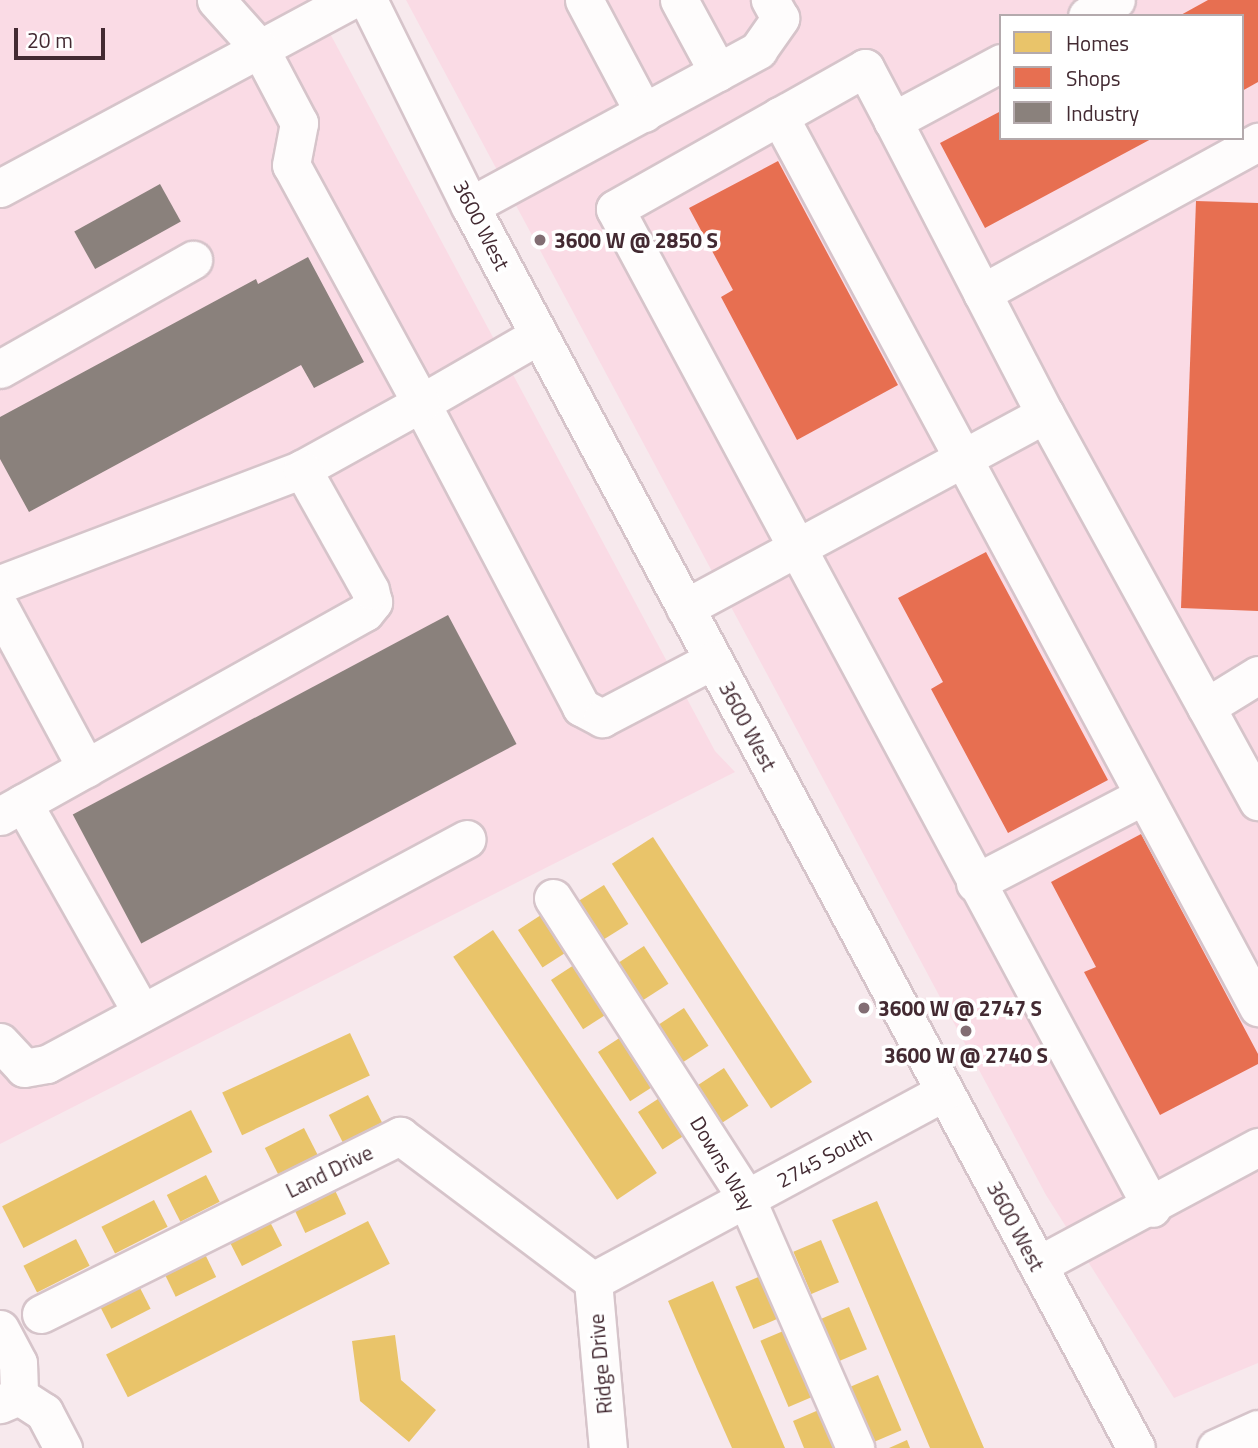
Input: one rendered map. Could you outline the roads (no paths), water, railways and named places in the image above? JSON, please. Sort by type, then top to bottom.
[{"type":"street","points":[[216,0],[260,49],[299,123],[291,166],[421,403],[581,707],[602,718],[713,660]]},
{"type":"street","points":[[0,188],[351,0]]},
{"type":"street","name":"3600 West","points":[[368,0],[470,206],[1136,1448]]},
{"type":"street","points":[[584,0],[644,113]]},
{"type":"street","points":[[679,0],[718,72]]},
{"type":"street","points":[[470,206],[758,50],[780,18],[770,0]]},
{"type":"street","points":[[1091,14],[1116,0]]},
{"type":"street","points":[[893,121],[999,64]]},
{"type":"street","points":[[1152,1208],[794,549],[615,209],[865,68],[1045,414],[1258,802]]},
{"type":"street","points":[[779,116],[1258,1007]]},
{"type":"street","points":[[982,293],[1258,142]]},
{"type":"street","points":[[0,369],[193,260]]},
{"type":"street","points":[[0,584],[302,469],[539,335]]},
{"type":"street","points":[[685,608],[1045,414]]},
{"type":"street","points":[[142,1013],[11,809],[365,612],[373,602],[370,590],[302,469]]},
{"type":"street","points":[[0,608],[86,768]]},
{"type":"street","points":[[1206,706],[1258,675]]},
{"type":"street","points":[[975,883],[1143,796]]},
{"type":"street","points":[[0,1042],[13,1061],[24,1068],[35,1068],[467,839]]},
{"type":"street","name":"Downs Way","points":[[553,898],[746,1198],[855,1448]]},
{"type":"street","name":"2745 South","points":[[593,1281],[944,1092]]},
{"type":"street","name":"Land Drive","points":[[41,1314],[400,1136],[593,1281]]},
{"type":"street","points":[[1038,1265],[1152,1208],[1258,1147]]},
{"type":"street","name":"Ridge Drive","points":[[593,1281],[608,1448]]},
{"type":"street","points":[[0,1329],[18,1363],[10,1400],[44,1412],[63,1448]]},
{"type":"street","points":[[1216,1448],[1258,1429]]},
{"type":"place","name":"3600 W @ 2850 S","points":[[540,240]]},
{"type":"place","name":"3600 W @ 2747 S","points":[[864,1008]]},
{"type":"place","name":"3600 W @ 2740 S","points":[[966,1031]]}]
